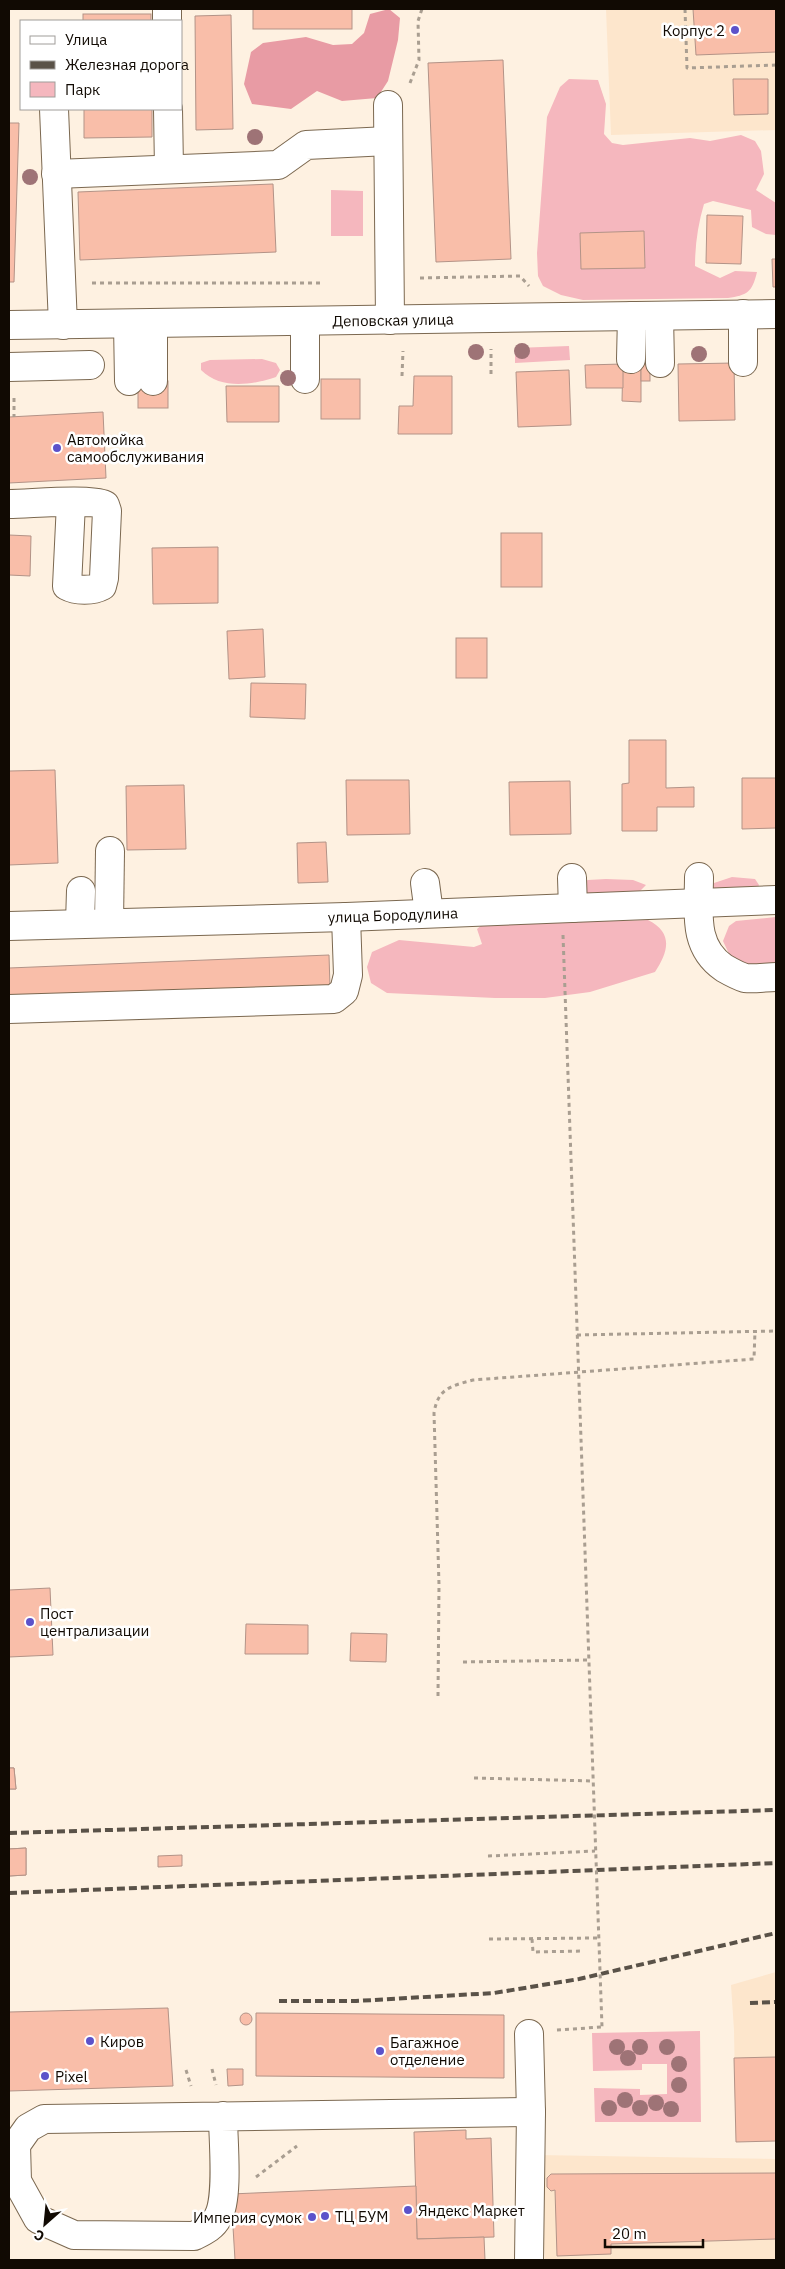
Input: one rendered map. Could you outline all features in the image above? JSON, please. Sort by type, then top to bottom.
[{"type":"street","points":[[388,105],[390,320]]},
{"type":"street","points":[[54,110],[63,324]]},
{"type":"street","points":[[168,110],[169,169]]},
{"type":"street","points":[[56,174],[278,165],[306,145],[388,141]]},
{"type":"street","points":[[743,314],[743,362]]},
{"type":"street","name":"Деповская улица","points":[[9,325],[776,314]]},
{"type":"street","points":[[631,360],[632,316]]},
{"type":"street","points":[[659,316],[660,363]]},
{"type":"street","points":[[305,321],[305,379]]},
{"type":"street","points":[[141,324],[141,381]]},
{"type":"street","points":[[9,367],[90,365]]},
{"type":"street","points":[[9,504],[71,503]]},
{"type":"street","points":[[109,922],[110,851]]},
{"type":"street","points":[[572,878],[572,908]]},
{"type":"street","points":[[426,883],[428,913]]},
{"type":"street","points":[[699,890],[700,932],[706,950],[718,963],[733,974],[746,978],[776,977]]},
{"type":"street","name":"улица Бородулина","points":[[9,926],[346,917],[572,908],[699,890],[776,900]]},
{"type":"street","points":[[80,924],[81,891]]},
{"type":"street","points":[[9,1009],[334,999],[344,991],[348,975],[346,917]]},
{"type":"street","points":[[529,2034],[531,2112],[529,2260]]},
{"type":"street","points":[[223,2116],[223,2194],[219,2216],[210,2228],[194,2236],[74,2235],[38,2219],[17,2181],[16,2145],[28,2128],[44,2120],[223,2116],[531,2112]]},
{"type":"path","points":[[409,86],[419,60],[418,20],[422,9]]},
{"type":"path","points":[[685,9],[687,68],[776,65]]},
{"type":"path","points":[[390,279],[520,276],[558,317]]},
{"type":"path","points":[[61,283],[321,283]]},
{"type":"path","points":[[491,348],[491,374]]},
{"type":"path","points":[[402,376],[403,351]]},
{"type":"path","points":[[563,935],[602,2027]]},
{"type":"path","points":[[577,1335],[776,1331]]},
{"type":"path","points":[[438,1696],[439,1585],[434,1413],[436,1402],[442,1392],[455,1384],[473,1380],[754,1359],[755,1332]]},
{"type":"path","points":[[463,1662],[589,1660]]},
{"type":"path","points":[[474,1778],[593,1781]]},
{"type":"path","points":[[488,1856],[595,1851]]},
{"type":"path","points":[[489,1939],[598,1938]]},
{"type":"path","points":[[532,1939],[532,1952],[582,1951]]},
{"type":"path","points":[[223,2194],[257,2177],[302,2143]]},
{"type":"shaded area","points":[[389,9],[400,18],[398,40],[388,81],[377,98],[342,101],[317,91],[291,109],[252,104],[244,84],[251,52],[263,43],[306,37],[333,45],[352,44],[364,33],[370,14]]},
{"type":"shaded area","points":[[606,9],[776,9],[776,130],[611,135]]},
{"type":"shaded area","points":[[776,1972],[776,2141],[736,2142],[734,2030],[731,1985]]},
{"type":"shaded area","points":[[537,2155],[776,2159],[776,2260],[545,2260]]},
{"type":"green space","points":[[569,79],[598,80],[606,104],[604,134],[612,143],[623,145],[690,138],[710,141],[741,135],[755,141],[761,151],[764,174],[756,190],[776,203],[776,235],[766,234],[752,227],[751,210],[713,201],[704,204],[696,242],[695,258],[695,266],[720,278],[735,271],[757,272],[751,289],[748,292],[740,296],[728,298],[583,300],[561,295],[543,286],[538,276],[537,253],[547,117],[560,87]]},
{"type":"green space","points":[[331,190],[363,191],[363,236],[331,236]]},
{"type":"green space","points":[[569,346],[570,360],[515,363],[515,348]]},
{"type":"green space","points":[[262,359],[276,363],[280,370],[276,377],[247,384],[237,384],[218,381],[201,370],[201,363],[210,360]]},
{"type":"green space","points":[[732,877],[755,879],[759,885],[757,889],[719,892],[708,885]]},
{"type":"green space","points":[[588,880],[633,880],[646,885],[637,894],[598,892],[583,894],[577,884]]},
{"type":"green space","points":[[776,917],[776,970],[752,971],[730,956],[723,941],[729,926],[736,921]]},
{"type":"green space","points":[[648,920],[662,931],[666,943],[663,957],[655,972],[590,992],[545,998],[495,998],[387,993],[371,983],[367,967],[372,952],[399,940],[474,947],[482,944],[477,929],[483,924]]},
{"type":"green space","points":[[700,2031],[701,2122],[595,2122],[594,2088],[640,2089],[640,2095],[667,2094],[667,2064],[642,2064],[642,2070],[593,2071],[592,2033]]},
{"type":"building","points":[[253,9],[352,9],[352,29],[253,29]]},
{"type":"building","name":"Корпус 2","points":[[693,9],[776,9],[776,52],[696,55]]},
{"type":"building","points":[[83,14],[151,14],[151,20],[83,20]]},
{"type":"building","points":[[231,15],[233,129],[196,130],[195,16]]},
{"type":"building","points":[[503,60],[511,259],[436,262],[428,63]]},
{"type":"building","points":[[733,79],[768,79],[768,114],[734,115]]},
{"type":"building","points":[[84,110],[152,110],[152,137],[84,138]]},
{"type":"building","points":[[9,123],[19,123],[14,282],[9,282]]},
{"type":"building","points":[[273,184],[276,252],[80,260],[78,192]]},
{"type":"building","points":[[707,215],[743,216],[741,264],[706,263]]},
{"type":"building","points":[[644,231],[645,268],[581,269],[580,233]]},
{"type":"building","points":[[772,259],[776,259],[776,287],[773,287]]},
{"type":"building","points":[[623,359],[641,359],[641,402],[622,401]]},
{"type":"building","points":[[641,363],[650,363],[650,381],[641,381]]},
{"type":"building","points":[[734,363],[735,420],[679,421],[678,364]]},
{"type":"building","points":[[623,364],[623,388],[586,388],[585,365]]},
{"type":"building","points":[[569,370],[571,425],[518,427],[516,372]]},
{"type":"building","points":[[414,376],[452,376],[452,434],[398,434],[399,406],[413,406]]},
{"type":"building","points":[[321,379],[360,379],[360,419],[321,419]]},
{"type":"building","points":[[138,381],[168,381],[168,408],[138,408]]},
{"type":"building","points":[[226,386],[279,386],[279,422],[227,422]]},
{"type":"building","name":"Автомойка самообслуживания","points":[[103,412],[106,478],[9,483],[9,417]]},
{"type":"building","points":[[501,533],[542,533],[542,587],[501,587]]},
{"type":"building","points":[[9,535],[31,536],[30,576],[9,575]]},
{"type":"building","points":[[218,547],[218,603],[153,604],[152,548]]},
{"type":"building","points":[[263,629],[265,677],[229,679],[227,631]]},
{"type":"building","points":[[456,638],[487,638],[487,678],[456,678]]},
{"type":"building","points":[[251,683],[306,684],[305,719],[250,717]]},
{"type":"building","points":[[629,740],[666,740],[666,788],[694,787],[694,807],[657,807],[657,831],[622,831],[622,784],[629,783]]},
{"type":"building","points":[[55,770],[58,863],[9,865],[9,771]]},
{"type":"building","points":[[742,778],[776,778],[776,828],[742,829]]},
{"type":"building","points":[[346,780],[409,780],[410,834],[347,835]]},
{"type":"building","points":[[570,781],[571,834],[510,835],[509,782]]},
{"type":"building","points":[[184,785],[186,849],[127,850],[126,786]]},
{"type":"building","points":[[326,842],[328,882],[298,883],[297,843]]},
{"type":"building","points":[[329,955],[330,987],[9,1000],[9,968]]},
{"type":"building","name":"Пост централизации","points":[[50,1588],[53,1655],[9,1657],[9,1590]]},
{"type":"building","points":[[246,1624],[308,1625],[308,1654],[245,1654]]},
{"type":"building","points":[[351,1633],[387,1634],[386,1662],[350,1661]]},
{"type":"building","points":[[9,1768],[14,1768],[16,1789],[9,1789]]},
{"type":"building","points":[[9,1768],[14,1768],[16,1789],[9,1789]]},
{"type":"building","points":[[26,1848],[26,1875],[9,1876],[9,1849]]},
{"type":"building","points":[[26,1848],[26,1875],[9,1876],[9,1849]]},
{"type":"building","points":[[182,1855],[182,1866],[158,1867],[158,1856]]},
{"type":"building","name":"Киров","points":[[168,2008],[173,2086],[9,2091],[9,2012]]},
{"type":"building","points":[[248,2013],[251,2014],[251,2024],[244,2025],[241,2024],[240,2017],[241,2014]]},
{"type":"building","name":"Багажное отделение","points":[[256,2013],[504,2015],[504,2078],[256,2076]]},
{"type":"building","points":[[776,2057],[776,2141],[736,2142],[734,2058]]},
{"type":"building","points":[[227,2069],[243,2069],[243,2085],[228,2086]]},
{"type":"building","points":[[466,2130],[466,2139],[491,2138],[494,2237],[417,2239],[414,2132]]},
{"type":"building","points":[[776,2173],[776,2239],[611,2244],[611,2254],[557,2256],[555,2190],[551,2191],[547,2187],[547,2178],[551,2174]]},
{"type":"building","name":"ТЦ БУМ","points":[[416,2186],[417,2239],[484,2237],[485,2260],[235,2260],[231,2194]]},
{"type":"railway","points":[[9,1833],[776,1810]]},
{"type":"railway","points":[[9,1893],[776,1863]]},
{"type":"railway","points":[[279,2001],[356,2001],[494,1993],[579,1979],[776,1933]]},
{"type":"railway","points":[[750,2003],[776,2002]]},
{"type":"place","name":"Корпус 2","points":[[735,30]]},
{"type":"place","name":"Автомойка самообслуживания","points":[[57,448]]},
{"type":"place","name":"Пост централизации","points":[[30,1622]]},
{"type":"place","name":"Киров","points":[[90,2041]]},
{"type":"place","name":"Багажное отделение","points":[[380,2051]]},
{"type":"place","name":"Pixel","points":[[45,2076]]},
{"type":"place","name":"Яндекс Маркет","points":[[408,2210]]},
{"type":"place","name":"ТЦ БУМ","points":[[325,2216]]},
{"type":"place","name":"Империя сумок","points":[[312,2217]]}]
